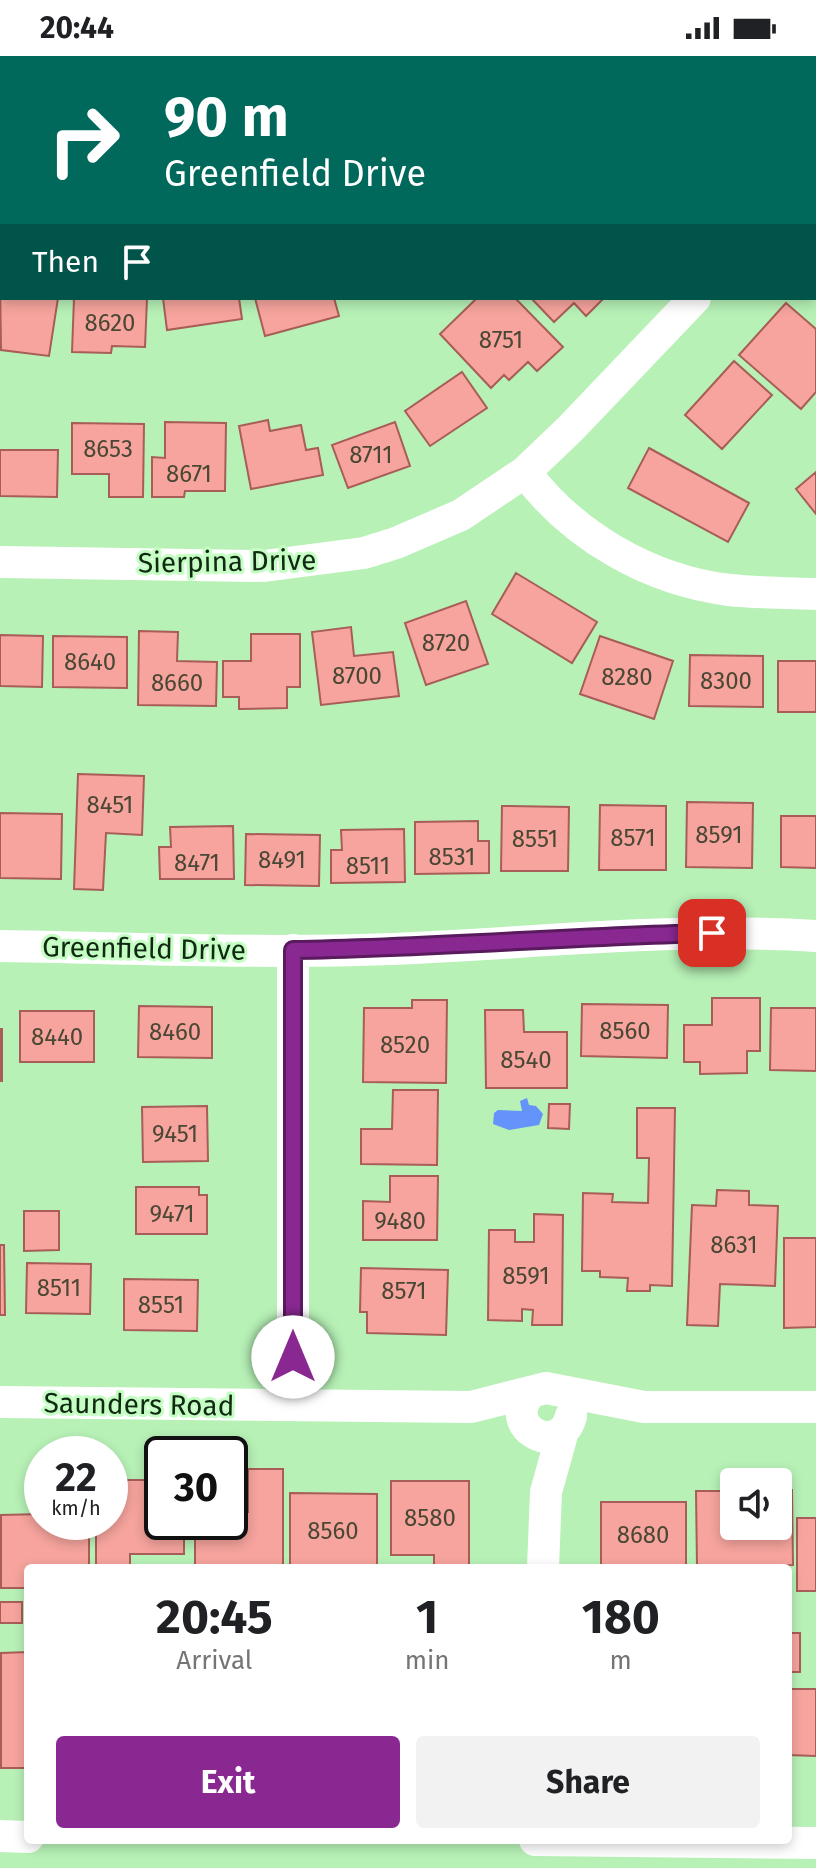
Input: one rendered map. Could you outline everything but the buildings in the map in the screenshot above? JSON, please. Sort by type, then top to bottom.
[{"type":"street","name":"Sierpina Drive","points":[[0,562],[264,566],[364,553],[431,529],[461,515],[525,472],[693,300]]},
{"type":"street","points":[[525,472],[561,514],[620,554],[654,570],[677,579],[730,590],[816,594]]},
{"type":"street","name":"Greenfield Drive","points":[[0,946],[393,949],[644,934],[816,936]]},
{"type":"street","points":[[293,950],[293,1405]]},
{"type":"street","points":[[543,1564],[546,1492],[572,1413],[567,1398],[542,1391],[522,1408],[546,1492]]},
{"type":"street","name":"Saunders Road","points":[[0,1402],[471,1407],[542,1391],[644,1407],[816,1407]]},
{"type":"street","name":"Saunders Road","points":[[471,1407],[527,1428]]},
{"type":"street","name":"Saunders Road","points":[[565,1429],[644,1407]]},
{"type":"street","points":[[527,1428],[545,1437],[553,1437],[565,1429]]},
{"type":"street","points":[[0,1836],[24,1837]]},
{"type":"street","points":[[792,1843],[816,1843]]},
{"type":"water","points":[[527,1098],[529,1105],[536,1106],[543,1114],[539,1125],[509,1130],[493,1124],[494,1113],[498,1110],[522,1111],[520,1101]]},
{"type":"route","points":[[293,1357],[293,950],[393,949],[592,936],[712,933]]}]
